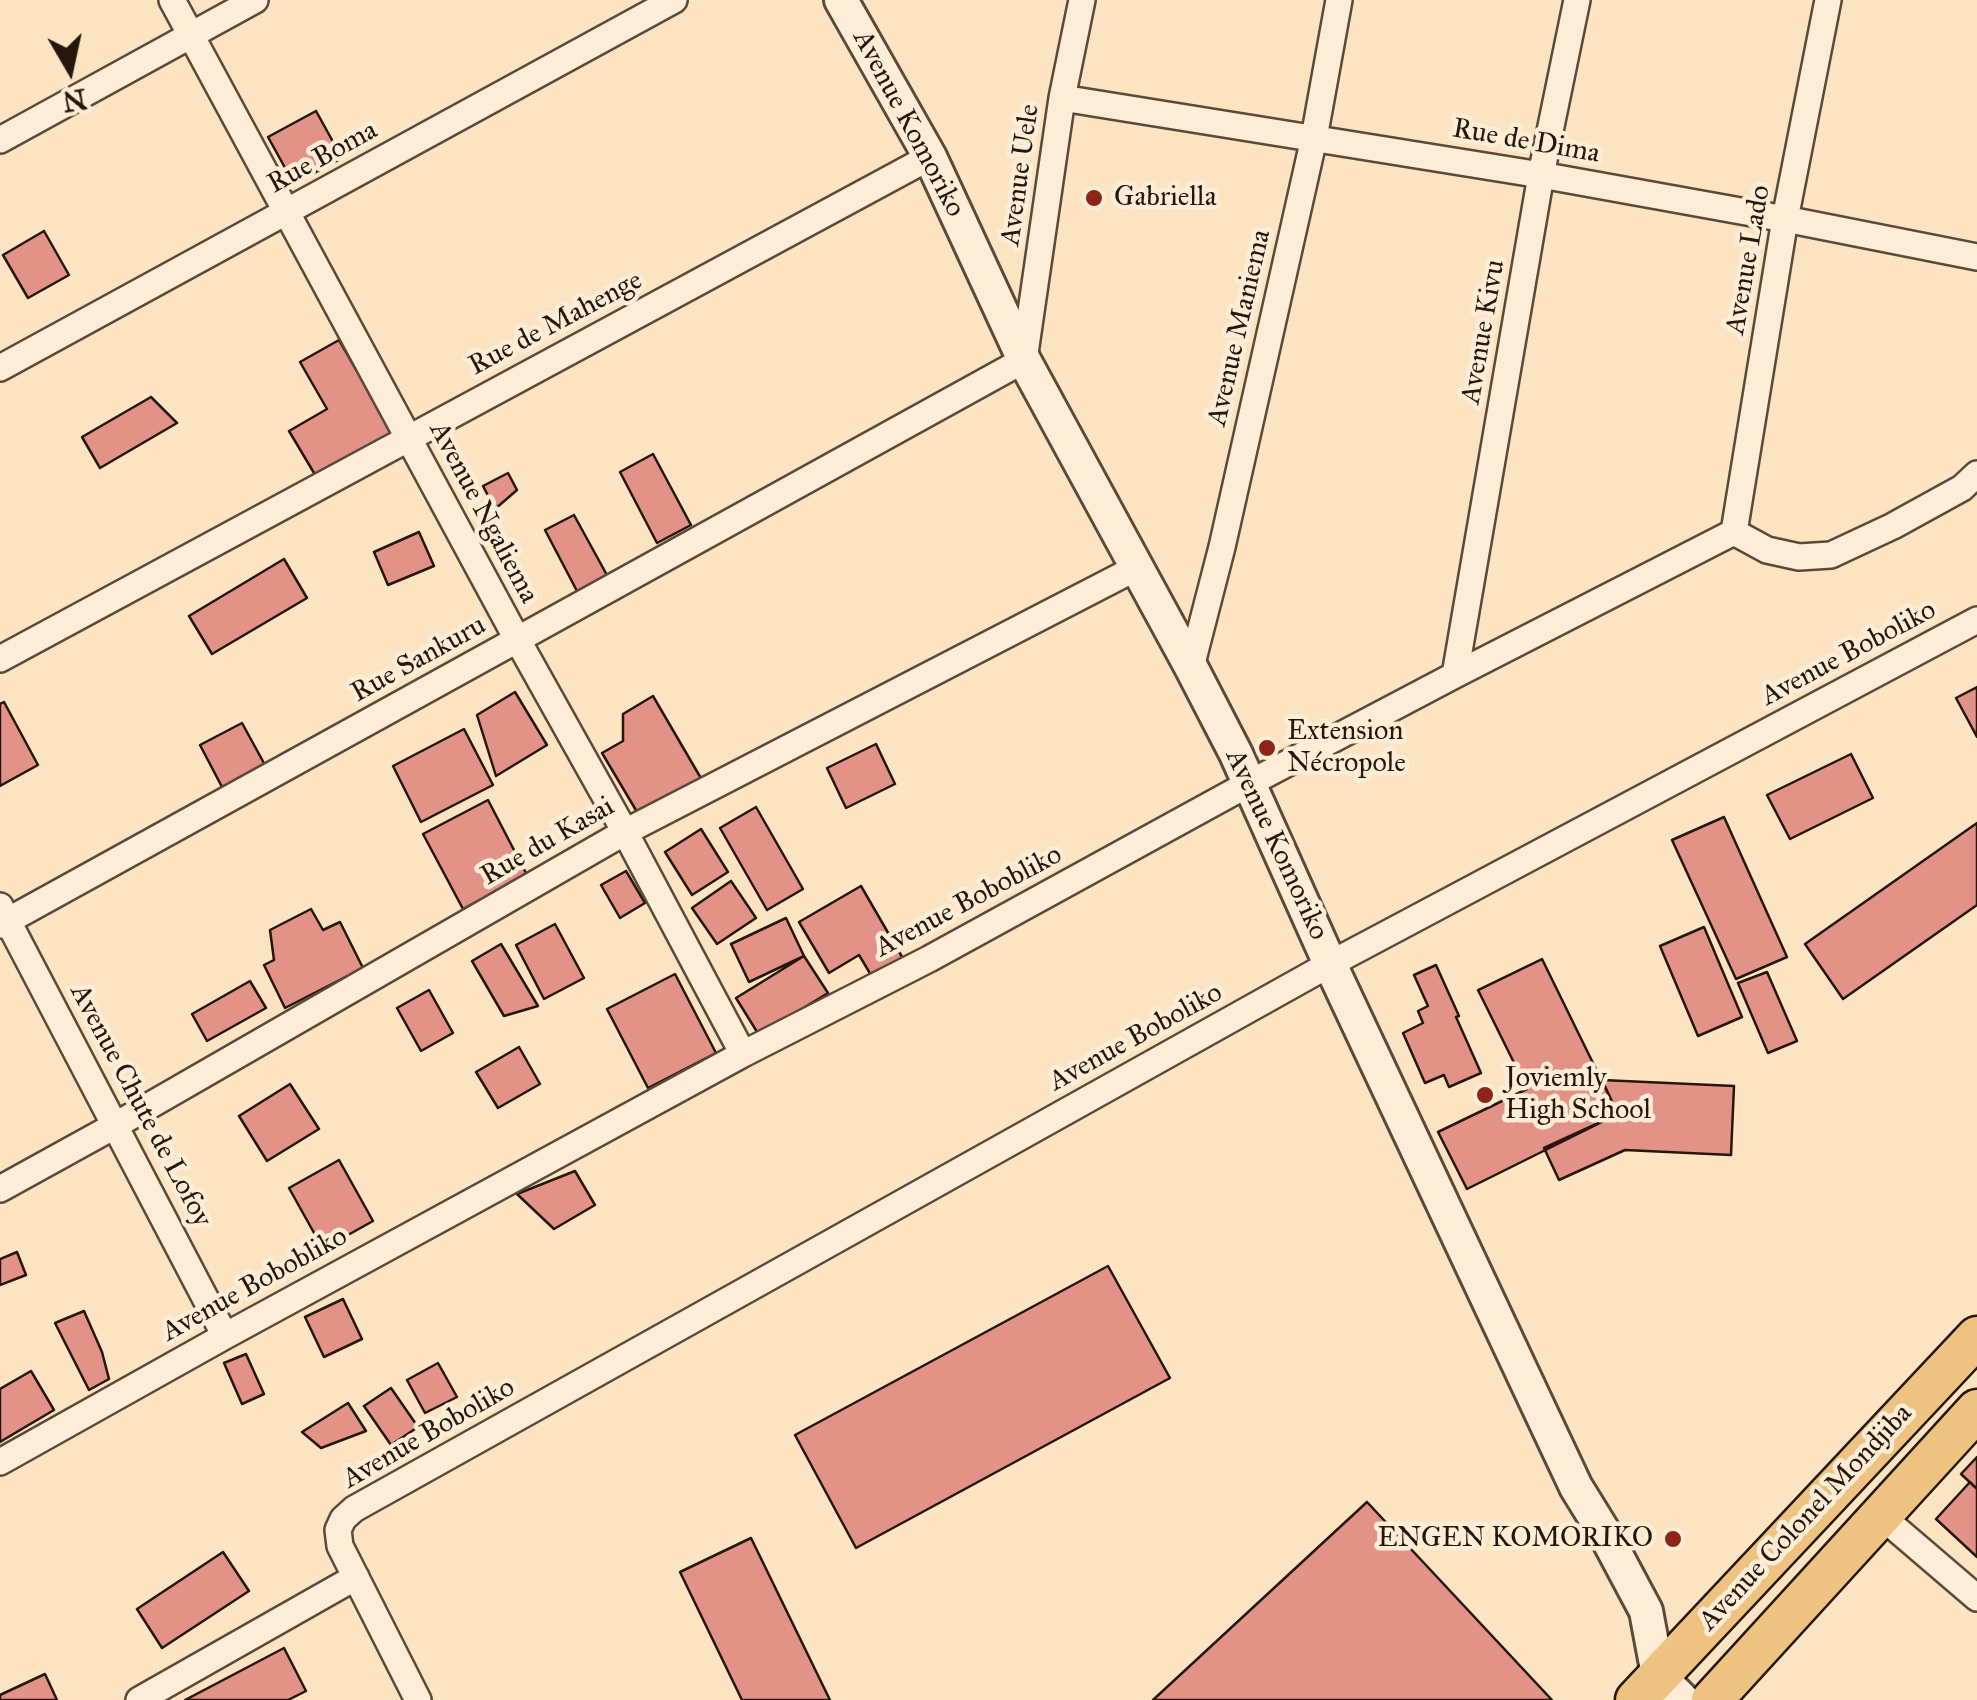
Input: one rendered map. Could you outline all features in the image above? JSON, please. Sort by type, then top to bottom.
[{"type":"main road","name":"Avenue Colonel Mondjiba","points":[[1659,1692],[1977,1336]]},
{"type":"main road","name":"Avenue Colonel Mondjiba","points":[[1712,1700],[1977,1410]]},
{"type":"street","name":"Avenue Ngaliema","points":[[172,0],[744,1054]]},
{"type":"street","points":[[0,140],[255,0]]},
{"type":"street","name":"Rue Boma","points":[[0,368],[674,0]]},
{"type":"street","name":"Avenue Komoriko","points":[[841,0],[930,157],[1024,360],[1250,783],[1330,964],[1576,1487],[1646,1611],[1659,1692]]},
{"type":"street","name":"Avenue Uele","points":[[1024,360],[1062,98],[1082,0]]},
{"type":"street","name":"Avenue Maniema","points":[[1191,667],[1222,547],[1314,138],[1339,0]]},
{"type":"street","name":"Avenue Kivu","points":[[1455,675],[1541,175],[1577,0]]},
{"type":"street","name":"Avenue Lado","points":[[1734,532],[1786,219],[1828,0]]},
{"type":"street","name":"Rue de Dima","points":[[1062,98],[1541,175],[1977,257]]},
{"type":"street","name":"Rue de Mahenge","points":[[0,659],[930,157]]},
{"type":"street","name":"Rue Sankuru","points":[[3,917],[1024,360]]},
{"type":"street","points":[[1734,532],[1767,550],[1799,557],[1831,554],[1962,488],[1977,474]]},
{"type":"street","name":"Avenue Bobobliko","points":[[0,1462],[744,1054],[929,959],[1250,783],[1734,532]]},
{"type":"street","name":"Rue du Kasai","points":[[0,1189],[626,832],[1136,568]]},
{"type":"street","name":"Avenue Boboliko","points":[[356,1578],[340,1546],[338,1530],[354,1508],[1330,964],[1977,620]]},
{"type":"street","name":"Avenue Chute de Lofoy","points":[[3,917],[225,1336]]},
{"type":"street","points":[[1880,1515],[1977,1598]]},
{"type":"street","points":[[140,1700],[356,1578],[418,1700]]},
{"type":"building","points":[[316,111],[342,158],[294,184],[268,137]]},
{"type":"building","points":[[44,231],[69,275],[28,298],[3,255]]},
{"type":"building","points":[[339,340],[393,433],[317,478],[289,431],[327,409],[300,362]]},
{"type":"building","points":[[151,397],[177,423],[100,468],[82,437]]},
{"type":"building","points":[[653,454],[691,525],[657,543],[620,472]]},
{"type":"building","points":[[508,473],[517,490],[495,509],[483,486]]},
{"type":"building","points":[[574,515],[608,577],[578,593],[545,530]]},
{"type":"building","points":[[419,532],[434,566],[388,585],[374,552]]},
{"type":"building","points":[[284,559],[307,598],[212,654],[189,616]]},
{"type":"building","points":[[1977,687],[1977,737],[1956,698]]},
{"type":"building","points":[[515,692],[547,745],[496,776],[477,715]]},
{"type":"building","points":[[653,696],[702,780],[640,817],[602,753],[623,741],[623,714]]},
{"type":"building","points":[[4,702],[38,765],[0,786],[0,704]]},
{"type":"building","points":[[242,723],[265,765],[222,787],[200,745]]},
{"type":"building","points":[[464,729],[493,785],[421,822],[393,766]]},
{"type":"building","points":[[876,744],[895,784],[846,808],[827,768]]},
{"type":"building","points":[[1851,754],[1873,798],[1790,839],[1767,795]]},
{"type":"building","points":[[488,800],[527,875],[463,909],[423,834]]},
{"type":"building","points":[[756,807],[803,889],[767,910],[720,828]]},
{"type":"building","points":[[1724,817],[1787,957],[1736,979],[1672,840]]},
{"type":"building","points":[[1977,823],[1977,905],[1843,999],[1805,944]]},
{"type":"building","points":[[701,829],[728,872],[692,895],[665,852]]},
{"type":"building","points":[[626,871],[645,903],[620,918],[601,885]]},
{"type":"building","points":[[731,881],[756,918],[717,944],[692,908]]},
{"type":"building","points":[[861,886],[905,962],[874,980],[859,955],[829,973],[799,922]]},
{"type":"building","points":[[311,909],[323,930],[340,922],[363,968],[285,1008],[264,965],[274,960],[270,930]]},
{"type":"building","points":[[786,918],[804,956],[749,982],[731,944]]},
{"type":"building","points":[[555,924],[584,978],[544,999],[516,945]]},
{"type":"building","points":[[1704,927],[1742,1017],[1698,1036],[1660,946]]},
{"type":"building","points":[[501,944],[538,1006],[504,1016],[472,961]]},
{"type":"building","points":[[804,956],[828,993],[759,1035],[736,998]]},
{"type":"building","points":[[1542,959],[1618,1114],[1467,1189],[1438,1132],[1527,1089],[1478,990]]},
{"type":"building","points":[[1436,965],[1481,1073],[1449,1087],[1444,1075],[1425,1083],[1403,1033],[1423,1023],[1418,1011],[1428,1006],[1414,975]]},
{"type":"building","points":[[1767,972],[1797,1041],[1768,1053],[1738,983]]},
{"type":"building","points":[[675,974],[716,1053],[648,1088],[607,1009]]},
{"type":"building","points":[[250,981],[266,1008],[207,1041],[192,1014]]},
{"type":"building","points":[[429,990],[453,1033],[421,1051],[397,1008]]},
{"type":"building","points":[[519,1047],[540,1084],[498,1108],[476,1072]]},
{"type":"building","points":[[1602,1080],[1734,1086],[1731,1155],[1625,1150],[1559,1180],[1544,1148],[1618,1114]]},
{"type":"building","points":[[290,1084],[319,1129],[267,1161],[239,1116]]},
{"type":"building","points":[[339,1160],[373,1221],[323,1249],[289,1188]]},
{"type":"building","points":[[575,1171],[595,1205],[554,1229],[517,1194]]},
{"type":"building","points":[[17,1252],[26,1275],[0,1285],[0,1259]]},
{"type":"building","points":[[1108,1266],[1170,1378],[856,1548],[795,1435]]},
{"type":"building","points":[[343,1299],[362,1339],[324,1357],[305,1317]]},
{"type":"building","points":[[84,1311],[109,1379],[89,1390],[55,1323]]},
{"type":"building","points":[[246,1354],[264,1394],[242,1404],[224,1363]]},
{"type":"building","points":[[438,1363],[457,1397],[425,1413],[407,1380]]},
{"type":"building","points":[[31,1371],[54,1410],[0,1442],[0,1389]]},
{"type":"building","points":[[391,1388],[418,1427],[391,1445],[364,1406]]},
{"type":"building","points":[[348,1403],[366,1431],[321,1448],[302,1432]]},
{"type":"building","points":[[1977,1457],[1977,1489],[1961,1474]]},
{"type":"building","points":[[1970,1482],[1977,1489],[1977,1557],[1936,1519]]},
{"type":"building","points":[[1367,1502],[1552,1700],[1153,1700]]},
{"type":"building","points":[[751,1538],[830,1700],[742,1700],[680,1572]]},
{"type":"building","points":[[223,1552],[249,1591],[162,1648],[137,1609]]},
{"type":"building","points":[[284,1648],[306,1691],[288,1700],[185,1700]]},
{"type":"building","points":[[45,1674],[57,1700],[0,1700],[0,1695]]},
{"type":"place","name":"Gabriella","points":[[1094,198]]},
{"type":"place","name":"Extension Nécropole","points":[[1267,748]]},
{"type":"place","name":"Joviemly High School","points":[[1485,1095]]},
{"type":"place","name":"ENGEN KOMORIKO","points":[[1673,1539]]}]
